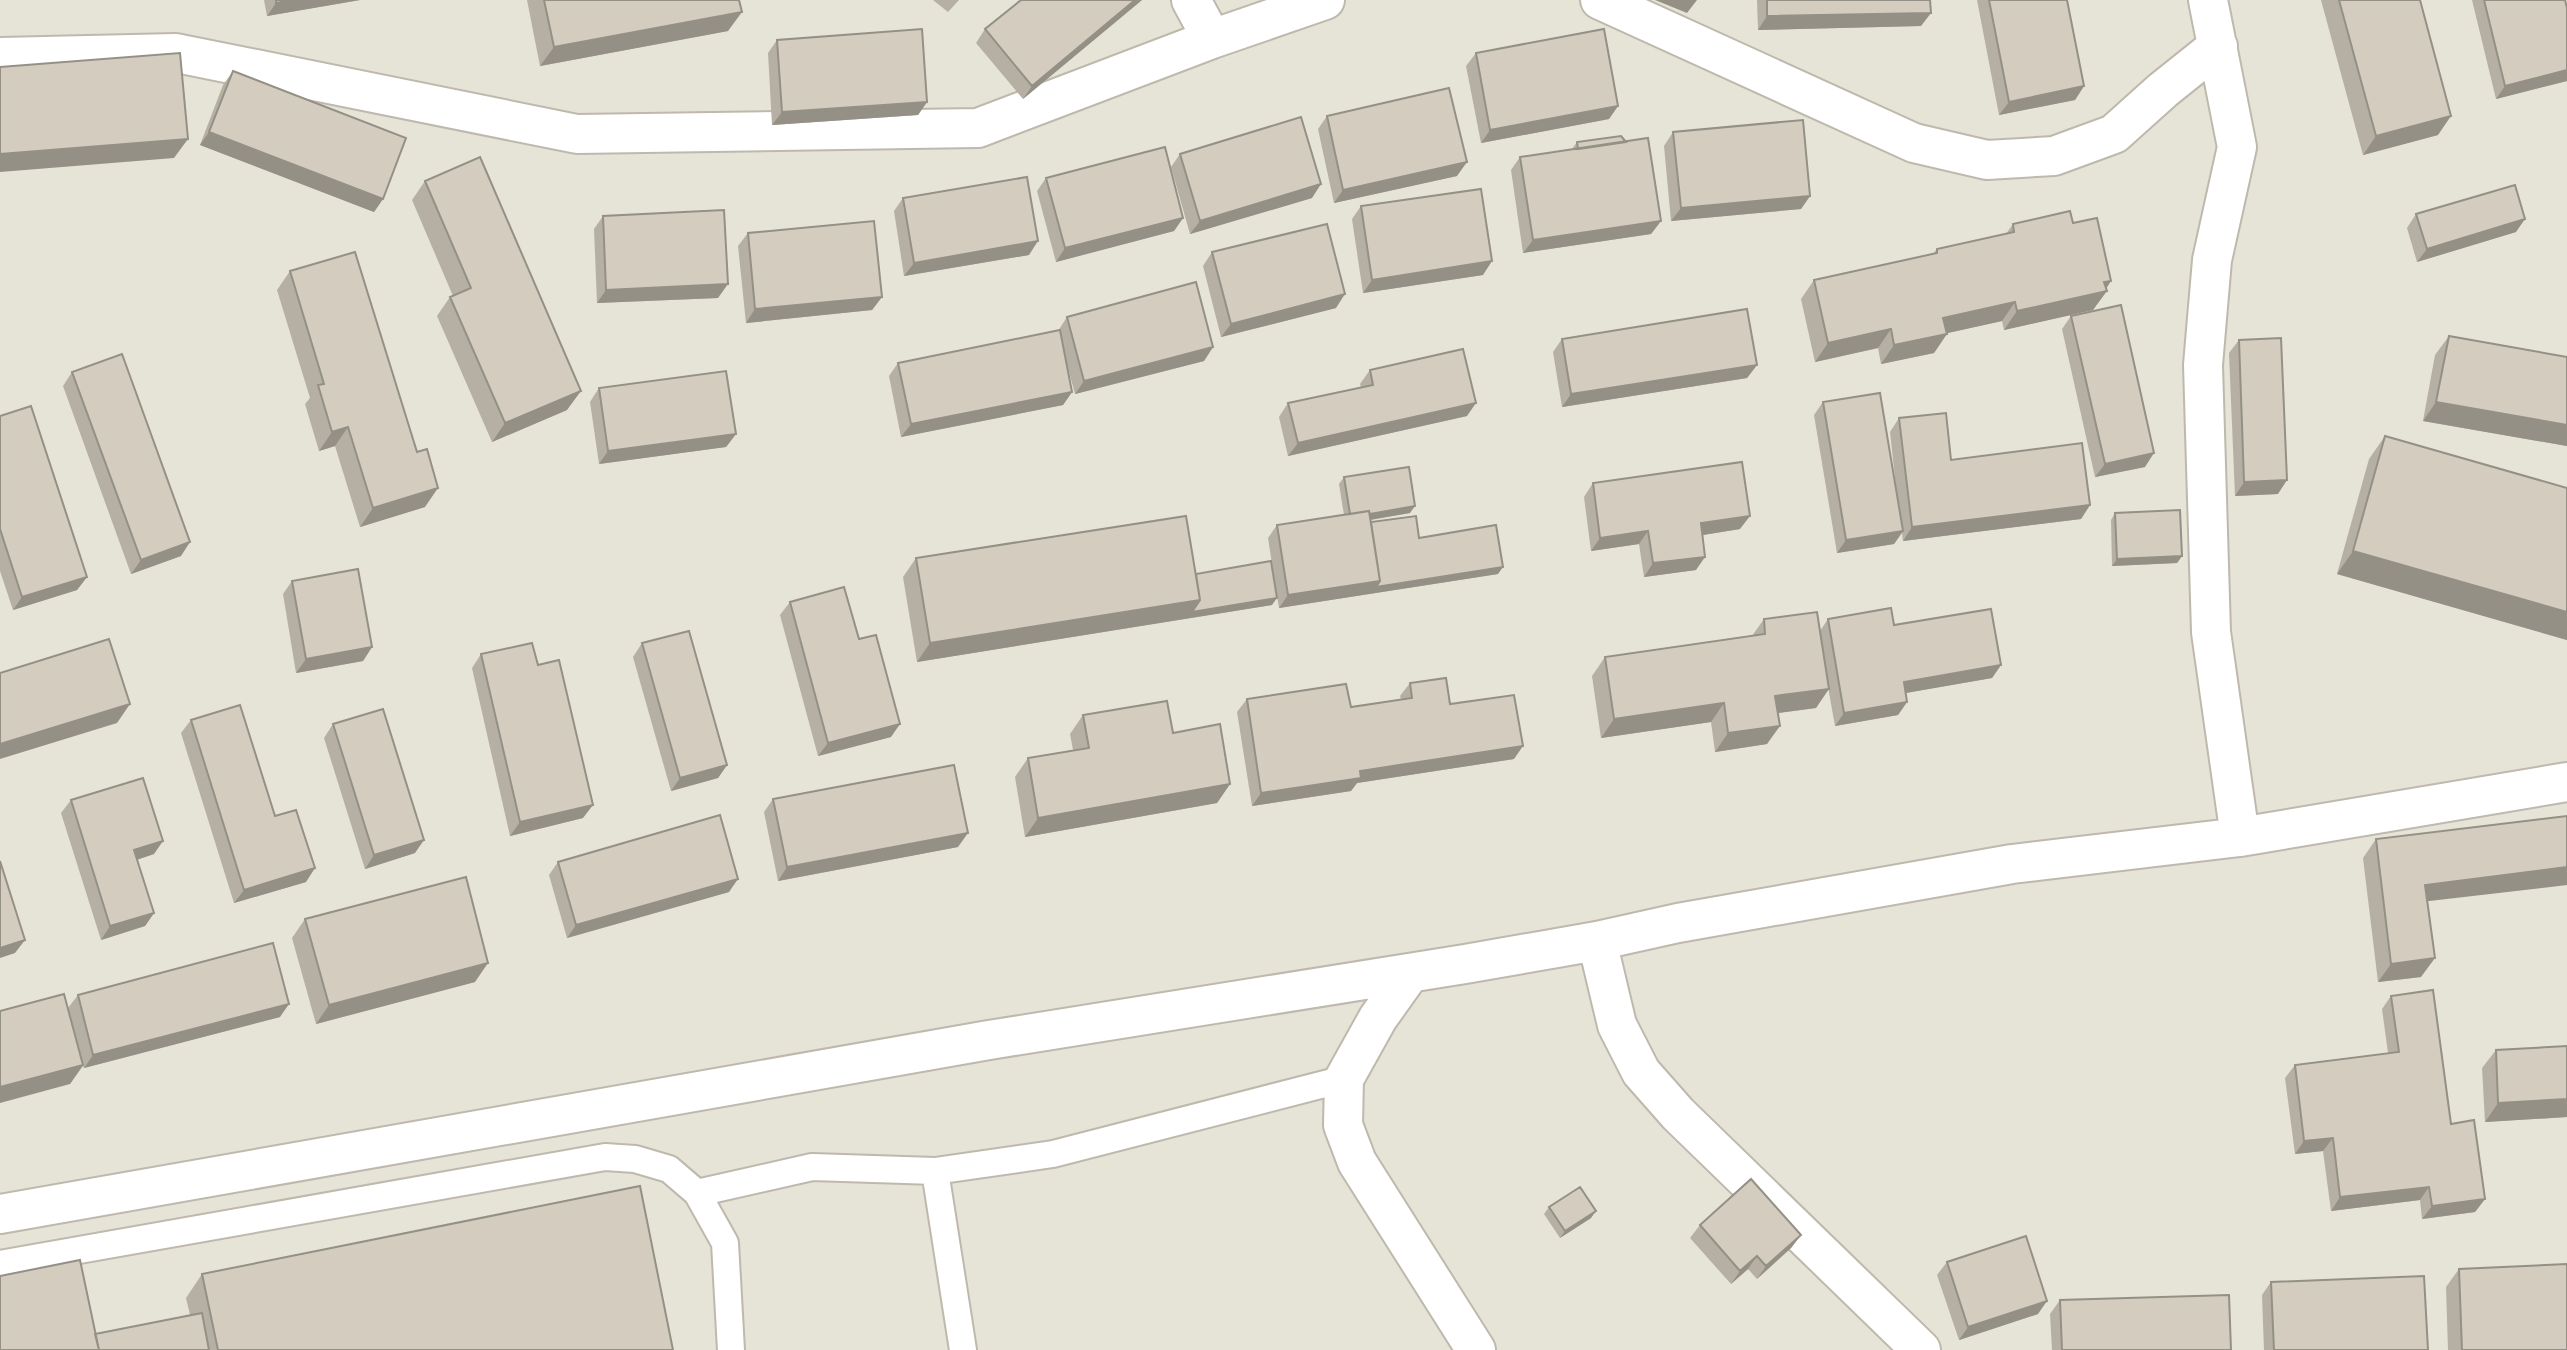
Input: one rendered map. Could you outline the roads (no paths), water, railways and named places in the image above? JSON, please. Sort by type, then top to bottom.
[{"type":"street","points":[[1191,0],[1212,39]]},
{"type":"street","points":[[0,57],[176,53],[577,134],[978,128],[1212,39],[1325,0]]},
{"type":"street","points":[[1600,0],[1914,143],[1987,160],[2054,156],[2114,134],[2163,90],[2218,47]]},
{"type":"street","points":[[2208,0],[2237,147],[2212,260],[2203,365],[2211,632],[2240,837]]},
{"type":"street","points":[[0,1214],[989,1040],[1597,942],[1678,923],[2012,864],[2240,837],[2567,782]]},
{"type":"street","points":[[1597,942],[1617,1025],[1641,1072],[1678,1114],[1922,1350]]},
{"type":"street","points":[[1410,973],[1378,1018],[1344,1079],[1343,1125],[1357,1163],[1476,1350]]},
{"type":"lane","points":[[697,1193],[812,1167],[935,1171],[1052,1154],[1344,1079]]},
{"type":"lane","points":[[0,1264],[606,1157],[635,1159],[669,1169],[697,1193],[725,1243],[731,1350]]},
{"type":"lane","points":[[935,1171],[963,1350]]}]
